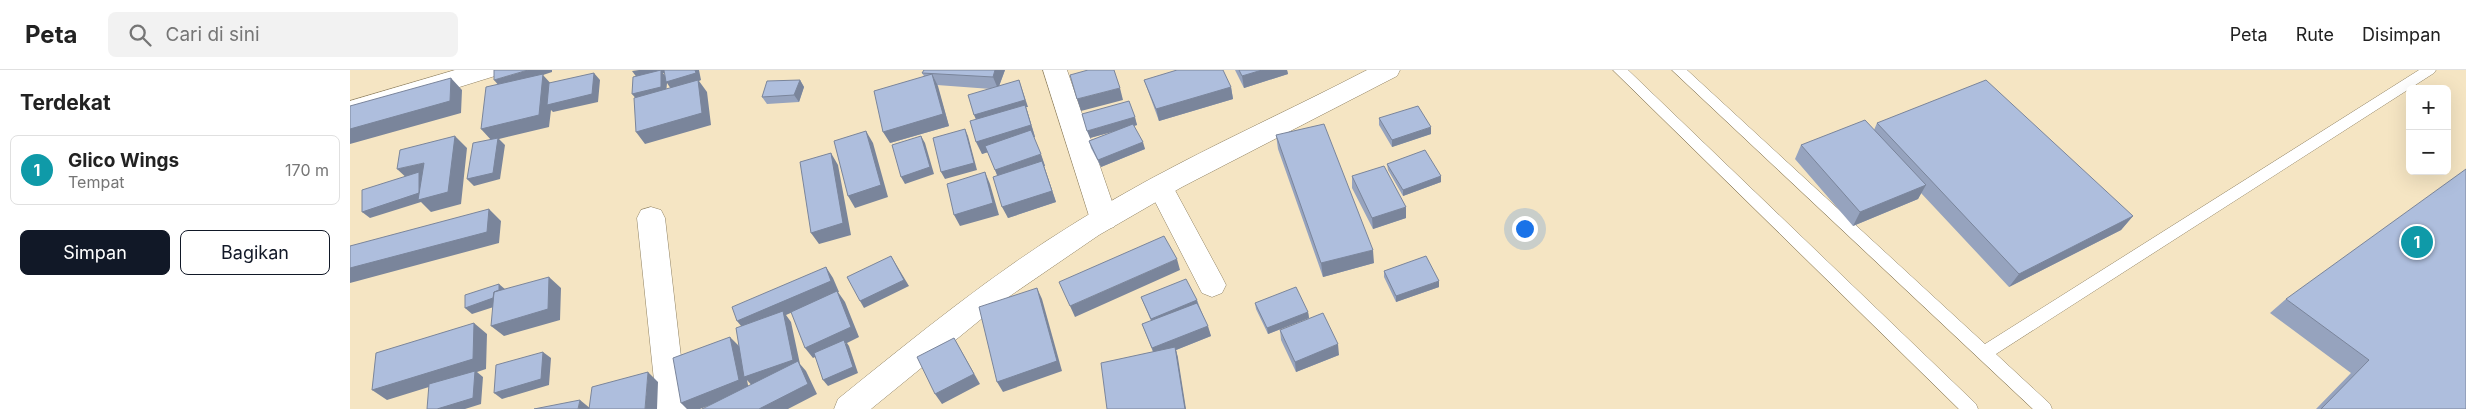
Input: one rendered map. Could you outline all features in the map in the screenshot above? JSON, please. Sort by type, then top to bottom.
[{"type":"street","points":[[350,112],[357,108],[486,70]]},
{"type":"street","points":[[1055,70],[1104,219]]},
{"type":"street","points":[[849,409],[987,296],[1049,253],[1104,219],[1160,188],[1388,70]]},
{"type":"street","points":[[1160,188],[1212,285]]},
{"type":"street","points":[[651,218],[672,409]]},
{"type":"lane","points":[[1620,70],[1970,409]]},
{"type":"lane","points":[[1678,70],[2044,409]]},
{"type":"lane","points":[[1984,353],[2429,70]]},
{"type":"building","points":[[494,70],[528,70],[494,80]]},
{"type":"building","points":[[661,70],[661,87],[632,94],[633,77]]},
{"type":"building","points":[[664,70],[695,70],[696,73],[666,82]]},
{"type":"building","points":[[924,70],[995,70],[993,77],[922,73]]},
{"type":"building","points":[[1088,70],[1114,70],[1120,88],[1077,99],[1070,75]]},
{"type":"building","points":[[1177,70],[1223,70],[1231,87],[1156,109],[1144,80]]},
{"type":"building","points":[[1239,70],[1262,70],[1242,76]]},
{"type":"building","points":[[594,73],[592,94],[547,105],[549,83]]},
{"type":"building","points":[[543,74],[539,115],[481,129],[486,87]]},
{"type":"building","points":[[932,74],[943,114],[883,132],[874,91]]},
{"type":"building","points":[[451,78],[450,101],[350,129],[350,106]]},
{"type":"building","points":[[698,80],[702,113],[636,132],[634,98]]},
{"type":"building","points":[[800,80],[794,95],[762,97],[767,81]]},
{"type":"building","points":[[1019,80],[1025,100],[974,115],[968,95]]},
{"type":"building","points":[[1986,80],[2133,216],[2019,274],[1877,123]]},
{"type":"building","points":[[1129,101],[1135,117],[1087,131],[1082,114]]},
{"type":"building","points":[[1025,105],[1031,125],[976,142],[970,121]]},
{"type":"building","points":[[1418,106],[1431,127],[1392,140],[1379,118]]},
{"type":"building","points":[[1865,120],[1926,185],[1860,212],[1801,145]]},
{"type":"building","points":[[1133,124],[1143,142],[1098,160],[1089,141]]},
{"type":"building","points":[[1324,124],[1373,250],[1321,263],[1276,135]]},
{"type":"building","points":[[965,129],[974,163],[941,172],[933,138]]},
{"type":"building","points":[[1031,130],[1041,154],[995,170],[985,146]]},
{"type":"building","points":[[866,131],[881,185],[848,196],[834,141]]},
{"type":"building","points":[[455,136],[448,192],[418,200],[424,163],[397,169],[400,150]]},
{"type":"building","points":[[921,136],[930,167],[901,177],[892,145]]},
{"type":"building","points":[[498,138],[493,173],[467,179],[473,143]]},
{"type":"building","points":[[1425,150],[1441,176],[1403,190],[1387,164]]},
{"type":"building","points":[[831,153],[843,223],[811,233],[800,162]]},
{"type":"building","points":[[1042,161],[1052,191],[1002,207],[993,177]]},
{"type":"building","points":[[1384,166],[1406,207],[1372,218],[1352,176]]},
{"type":"building","points":[[2466,169],[2466,409],[2321,409],[2369,360],[2286,299]]},
{"type":"building","points":[[419,172],[419,193],[362,212],[362,190]]},
{"type":"building","points":[[985,172],[993,203],[954,215],[947,184]]},
{"type":"building","points":[[489,209],[487,232],[350,268],[350,246]]},
{"type":"building","points":[[1164,236],[1177,259],[1070,306],[1059,282]]},
{"type":"building","points":[[891,256],[904,280],[860,301],[847,277]]},
{"type":"building","points":[[1426,256],[1439,281],[1396,296],[1384,271]]},
{"type":"building","points":[[826,267],[831,281],[737,321],[732,307]]},
{"type":"building","points":[[549,277],[548,309],[491,326],[494,292]]},
{"type":"building","points":[[1186,279],[1197,300],[1151,319],[1141,297]]},
{"type":"building","points":[[499,284],[499,290],[494,292],[493,298],[465,308],[465,295]]},
{"type":"building","points":[[1296,287],[1308,312],[1267,328],[1255,303]]},
{"type":"building","points":[[1037,288],[1057,361],[997,382],[979,307]]},
{"type":"building","points":[[837,291],[851,327],[805,348],[791,312]]},
{"type":"building","points":[[1197,303],[1208,326],[1152,348],[1142,324]]},
{"type":"building","points":[[783,311],[793,360],[744,377],[736,328]]},
{"type":"building","points":[[1323,313],[1338,344],[1295,362],[1280,330]]},
{"type":"building","points":[[474,323],[473,359],[372,390],[376,353]]},
{"type":"building","points":[[730,337],[739,380],[681,403],[673,358]]},
{"type":"building","points":[[954,338],[974,374],[935,394],[917,357]]},
{"type":"building","points":[[844,340],[853,367],[823,380],[814,353]]},
{"type":"building","points":[[1175,347],[1185,409],[1107,409],[1101,363]]},
{"type":"building","points":[[543,352],[541,379],[494,393],[496,365]]},
{"type":"building","points":[[798,361],[808,384],[759,409],[702,409]]},
{"type":"building","points":[[475,371],[473,398],[437,409],[427,409],[429,384]]},
{"type":"building","points":[[648,372],[645,409],[589,409],[592,387]]},
{"type":"building","points":[[580,400],[578,409],[534,409]]},
{"type":"place","name":"Glico Wings","points":[[2417,242]]}]
